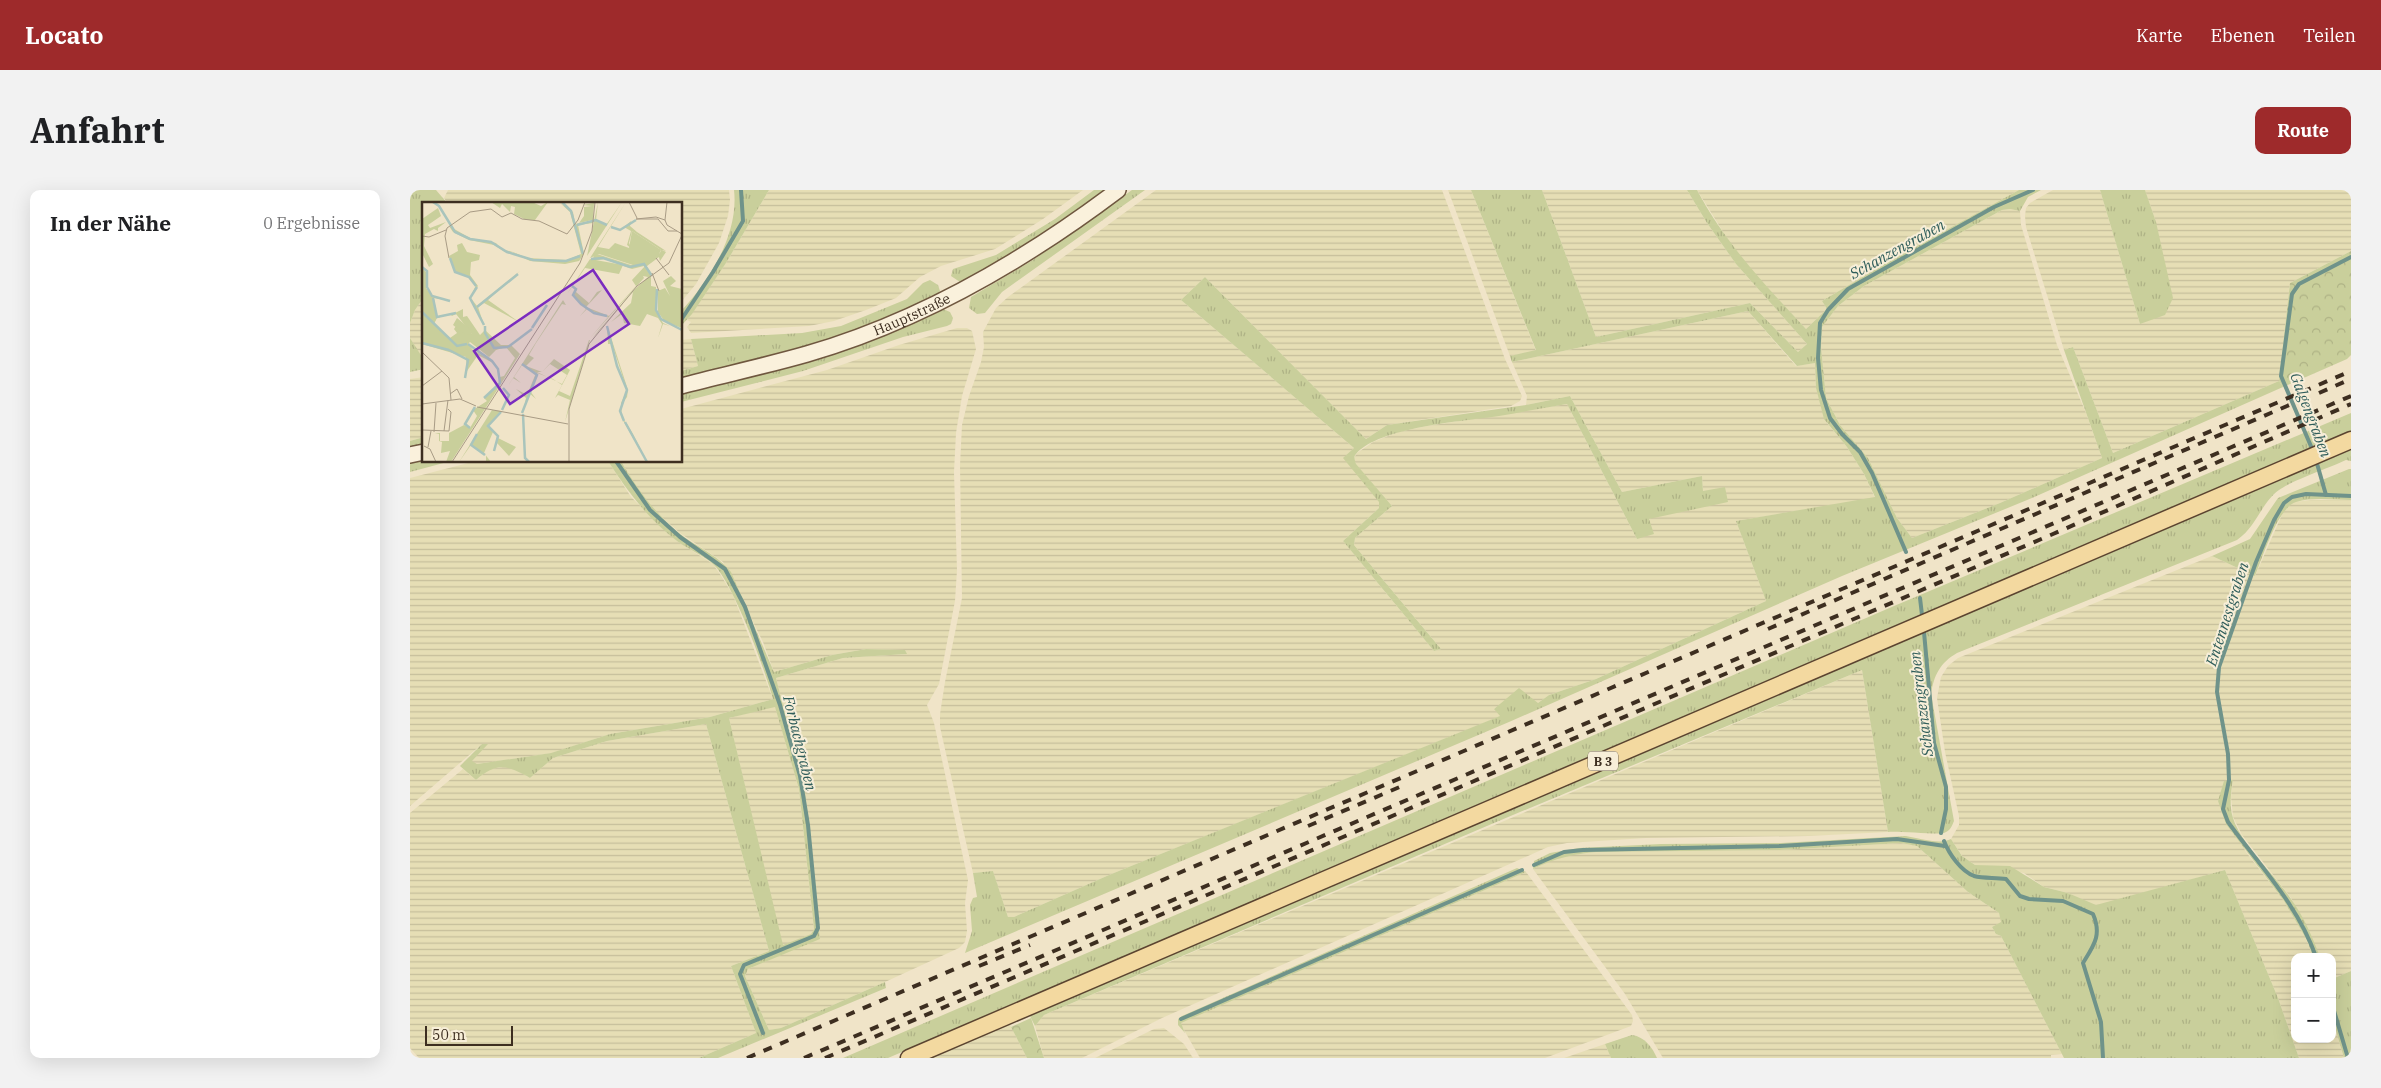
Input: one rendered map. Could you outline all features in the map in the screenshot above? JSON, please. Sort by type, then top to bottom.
[{"type":"main road","name":"B 3","points":[[909,1058],[2351,440]]},
{"type":"street","name":"Hauptstraße","points":[[682,386],[808,354],[879,328],[954,296],[1012,264],[1080,219],[1118,190]]},
{"type":"shaded area","points":[[448,190],[729,190],[730,200],[728,216],[719,243],[696,284],[682,301],[682,202],[447,202],[444,198]]},
{"type":"shaded area","points":[[769,190],[1083,190],[1043,219],[995,249],[941,266],[920,277],[896,298],[866,310],[834,321],[809,326],[691,333],[687,327],[691,322],[687,320],[726,263]]},
{"type":"shaded area","points":[[1156,190],[1442,190],[1505,359],[1522,396],[1520,401],[1511,406],[1387,425],[1366,439],[1205,277],[1181,300],[1354,448],[1344,458],[1380,502],[1379,508],[1343,541],[1434,651],[1441,649],[1354,545],[1355,538],[1392,506],[1356,465],[1354,458],[1357,453],[1373,442],[1398,432],[1427,426],[1567,404],[1637,539],[1649,519],[1703,491],[1702,476],[1622,492],[1570,396],[1526,405],[1527,396],[1512,362],[1748,311],[1796,366],[1815,363],[1816,388],[1827,423],[1847,447],[1864,474],[1875,498],[1736,521],[1766,601],[1596,679],[1549,695],[1538,703],[1494,708],[1501,716],[1109,875],[1014,917],[1008,917],[993,871],[973,873],[940,727],[945,682],[962,598],[960,465],[962,425],[969,396],[981,362],[984,347],[983,332],[996,308],[1008,297]]},
{"type":"shaded area","points":[[1448,190],[1471,190],[1536,351],[1510,356]]},
{"type":"shaded area","points":[[1542,190],[1687,190],[1707,223],[1736,264],[1807,344],[1798,352],[1750,303],[1596,337]]},
{"type":"shaded area","points":[[1697,190],[2019,190],[1886,263],[1822,301],[1827,309],[1806,329],[1752,272],[1730,243]]},
{"type":"shaded area","points":[[2053,190],[2100,190],[2140,324],[2156,222],[2145,190],[2351,190],[2351,251],[2290,283],[2279,381],[2113,453],[2073,347],[2064,350],[2026,227],[2026,208],[2030,203]]},
{"type":"shaded area","points":[[2002,210],[2020,211],[2021,225],[2057,345],[2086,413],[2102,458],[2000,503],[1912,538],[1897,518],[1868,458],[1840,425],[1826,398],[1821,347],[1822,327],[1838,306],[1864,286]]},
{"type":"shaded area","points":[[422,300],[422,358],[410,338],[410,323],[415,310]]},
{"type":"shaded area","points":[[957,328],[967,328],[972,331],[976,349],[962,396],[956,433],[954,472],[957,570],[955,601],[939,684],[927,705],[934,723],[968,880],[965,903],[967,931],[965,942],[959,948],[885,982],[781,1028],[769,1030],[745,976],[748,969],[820,938],[805,792],[776,678],[843,658],[906,654],[905,650],[866,649],[832,655],[774,672],[763,642],[723,562],[680,533],[656,512],[638,490],[622,462],[682,462],[682,409],[827,370],[899,345]]},
{"type":"shaded area","points":[[691,339],[698,366],[682,371],[682,340]]},
{"type":"shaded area","points":[[422,377],[422,438],[410,441],[410,379]]},
{"type":"shaded area","points":[[472,462],[609,462],[631,497],[677,541],[713,564],[720,574],[733,595],[773,699],[710,717],[610,734],[552,753],[477,764],[471,762],[482,744],[410,806],[410,478]]},
{"type":"shaded area","points":[[2351,500],[2351,971],[2336,977],[2336,953],[2318,953],[2291,898],[2242,835],[2233,817],[2231,797],[2233,780],[2218,801],[2246,852],[2284,901],[2306,938],[2312,953],[2291,953],[2291,1035],[2278,998],[2225,870],[2096,906],[2068,893],[2044,887],[2024,873],[1975,865],[1963,857],[1951,839],[1959,825],[1959,816],[1945,752],[1937,698],[1941,677],[1948,666],[1958,658],[2212,556],[2255,576],[2284,510],[2294,502]]},
{"type":"shaded area","points":[[1862,670],[1888,832],[1809,836],[1646,838],[1567,843],[1548,847],[1162,1018],[1082,1058],[1044,1058],[1035,1026],[1044,1015]]},
{"type":"shaded area","points":[[775,706],[799,789],[814,929],[811,934],[782,946],[729,718]]},
{"type":"shaded area","points":[[706,724],[769,951],[731,966],[756,1033],[699,1058],[419,1058],[410,1048],[410,813],[463,769],[476,780],[489,769],[510,766],[530,778],[553,758],[607,741]]},
{"type":"shaded area","points":[[1901,843],[1917,846],[1968,892],[1999,913],[2002,922],[1992,927],[1996,934],[2001,936],[2062,1054],[2051,1055],[2051,1058],[1663,1058],[1625,994],[1533,869],[1552,860],[1569,855],[1597,852],[1780,850]]},
{"type":"shaded area","points":[[1526,872],[1632,1015],[1633,1021],[1631,1026],[1545,1058],[1200,1058],[1180,1023]]},
{"type":"shaded area","points":[[1009,1023],[1027,1058],[928,1058]]},
{"type":"shaded area","points":[[1164,1028],[1184,1044],[1193,1058],[1095,1058],[1154,1029]]},
{"type":"shaded area","points":[[2336,1031],[2344,1058],[2299,1058],[2294,1043],[2336,1043]]},
{"type":"shaded area","points":[[1605,1044],[1611,1058],[1564,1058]]},
{"type":"green space","points":[[410,190],[436,190],[446,202],[422,202],[422,300],[415,310],[410,323]]},
{"type":"green space","points":[[734,190],[769,190],[726,263],[692,314],[682,325],[682,310],[712,271],[720,255],[732,223]]},
{"type":"green space","points":[[1094,190],[1107,190],[1019,252],[967,280],[960,282],[951,276],[953,269],[996,255],[1055,219]]},
{"type":"green space","points":[[1132,190],[1145,190],[1002,292],[985,313],[977,314],[969,308],[971,297],[1033,260]]},
{"type":"green space","points":[[1471,190],[1542,190],[1596,337],[1750,303],[1798,352],[1807,344],[1736,264],[1707,223],[1687,190],[1697,190],[1733,246],[1806,329],[1827,309],[1822,301],[1886,263],[2019,190],[2041,190],[2028,197],[2020,211],[2002,210],[1864,286],[1838,306],[1822,327],[1821,347],[1826,398],[1840,425],[1868,458],[1897,518],[1912,538],[2000,503],[2102,458],[2064,350],[2073,347],[2113,453],[2279,381],[2283,387],[2032,498],[1842,576],[1509,722],[965,953],[972,931],[970,905],[973,898],[977,897],[973,873],[993,871],[1008,917],[1014,917],[1109,875],[1500,716],[1494,709],[1519,688],[1538,703],[1549,695],[1596,679],[1766,601],[1736,521],[1875,497],[1864,474],[1847,447],[1824,419],[1816,388],[1815,363],[1797,366],[1748,311],[1512,362],[1510,356],[1536,350]]},
{"type":"green space","points":[[2100,190],[2145,190],[2156,222],[2173,298],[2165,315],[2140,324]]},
{"type":"green space","points":[[2351,251],[2351,355],[2347,359],[2283,387],[2279,381],[2290,283]]},
{"type":"green space","points":[[1205,277],[1366,439],[1387,425],[1526,405],[1570,396],[1622,492],[1702,476],[1703,491],[1725,487],[1728,502],[1649,519],[1654,534],[1637,539],[1567,404],[1402,431],[1367,445],[1355,455],[1356,464],[1392,506],[1355,538],[1354,545],[1441,649],[1434,651],[1343,541],[1379,508],[1379,502],[1343,458],[1354,448],[1181,300]]},
{"type":"green space","points":[[930,280],[938,285],[940,291],[935,297],[856,330],[682,379],[682,371],[698,366],[691,339],[802,333],[841,326],[907,299],[923,283]]},
{"type":"green space","points":[[943,309],[950,312],[953,318],[951,324],[947,326],[903,337],[803,371],[682,402],[682,394],[779,370],[847,349]]},
{"type":"green space","points":[[410,338],[422,357],[422,369],[410,372]]},
{"type":"green space","points":[[2351,413],[2351,432],[888,1058],[843,1058],[1894,606]]},
{"type":"green space","points":[[422,438],[422,445],[410,448],[410,441]]},
{"type":"green space","points":[[2351,449],[2351,461],[2346,460],[2302,478],[2279,490],[2268,501],[2244,534],[2237,540],[1957,653],[1946,661],[1936,675],[1931,694],[1954,821],[1946,832],[1935,834],[1888,832],[1862,670],[1501,820],[1044,1015],[1035,1026],[1029,1014]]},
{"type":"green space","points":[[422,460],[422,462],[447,462],[410,472],[410,463]]},
{"type":"green space","points":[[609,462],[622,462],[640,491],[662,517],[679,533],[713,555],[731,572],[774,672],[832,655],[866,649],[905,650],[907,654],[843,658],[776,678],[805,792],[820,939],[748,969],[745,976],[769,1030],[781,1028],[885,982],[886,988],[718,1058],[699,1058],[756,1033],[731,966],[769,951],[706,724],[607,741],[553,758],[530,778],[515,770],[502,767],[490,770],[476,780],[460,766],[482,744],[488,744],[472,761],[477,764],[551,753],[610,734],[710,717],[773,699],[748,627],[721,574],[713,564],[666,532],[631,494]],"holes":[[[775,707],[799,789],[814,929],[811,934],[783,945],[729,718]]]},
{"type":"green space","points":[[2351,469],[2351,500],[2309,500],[2296,502],[2289,506],[2271,534],[2255,576],[2212,556],[2250,539],[2278,498]]},
{"type":"green space","points":[[2233,780],[2231,809],[2237,828],[2251,849],[2296,906],[2318,953],[2312,953],[2307,940],[2284,901],[2226,824],[2218,801],[2224,781]]},
{"type":"green space","points":[[1906,836],[1935,841],[1951,839],[1962,856],[1975,865],[2010,866],[2044,887],[2068,893],[2096,905],[2225,870],[2278,998],[2291,1035],[2291,1043],[2294,1043],[2299,1058],[2064,1058],[2001,936],[1996,934],[1992,927],[2001,922],[1999,913],[1968,892],[1917,846],[1901,843],[1780,850],[1597,852],[1565,857],[1533,869],[1534,861],[1550,853],[1579,848],[1661,844],[1781,843]]},
{"type":"green space","points":[[1517,868],[1526,872],[1181,1023],[1185,1033],[1178,1025],[1178,1019],[1182,1016]]},
{"type":"green space","points":[[2351,971],[2351,1058],[2344,1058],[2336,1031],[2336,977]]},
{"type":"green space","points":[[1031,1018],[1044,1058],[1027,1058],[1011,1027]]},
{"type":"green space","points":[[1632,1035],[1648,1043],[1657,1058],[1611,1058],[1605,1044]]},
{"type":"waterway","name":"Forbachgraben","points":[[682,318],[713,272],[743,221],[741,190]]},
{"type":"waterway","name":"Schanzengraben","points":[[1906,552],[1872,473],[1860,452],[1842,434],[1830,418],[1821,390],[1818,358],[1820,323],[1828,310],[1848,289],[1994,207],[2033,190]]},
{"type":"waterway","name":"Galgengraben","points":[[2313,451],[2281,376],[2292,294],[2299,284],[2351,257]]},
{"type":"waterway","name":"Galgengraben","points":[[2316,460],[2326,495]]},
{"type":"waterway","name":"Forbachgraben","points":[[617,462],[650,510],[680,537],[725,569],[745,607],[780,705],[800,776],[808,825],[818,928],[814,936],[744,965],[740,974],[763,1033]]},
{"type":"waterway","name":"Entennestgraben","points":[[2314,953],[2289,903],[2228,822],[2223,809],[2229,780],[2228,754],[2217,692],[2219,667],[2256,562],[2274,520],[2284,503],[2292,497],[2306,494],[2351,496]]},
{"type":"waterway","name":"Schanzengraben","points":[[1920,598],[1922,615]]},
{"type":"waterway","name":"Schanzengraben","points":[[1924,632],[1934,743],[1946,787],[1946,809],[1941,833]]},
{"type":"waterway","points":[[1534,865],[1564,852],[1583,850],[1780,846],[1897,839],[1945,846]]},
{"type":"waterway","name":"Schanzengraben","points":[[1944,841],[1956,862],[1969,874],[2006,879],[2020,896],[2029,899],[2063,901],[2093,914],[2096,921],[2097,934],[2083,963],[2101,1022],[2103,1058]]},
{"type":"waterway","points":[[1181,1019],[1522,870]]},
{"type":"waterway","name":"Entennestgraben","points":[[2336,1018],[2348,1058]]},
{"type":"railway","points":[[747,1058],[2351,371]]},
{"type":"railway","points":[[2319,393],[2351,379]]},
{"type":"railway","points":[[804,1058],[2351,396]]},
{"type":"railway","points":[[1768,629],[2301,400]]},
{"type":"railway","points":[[825,1058],[2053,534],[2351,404]]},
{"type":"railway","points":[[1308,826],[1402,786]]},
{"type":"railway","points":[[979,966],[1030,945]]}]
